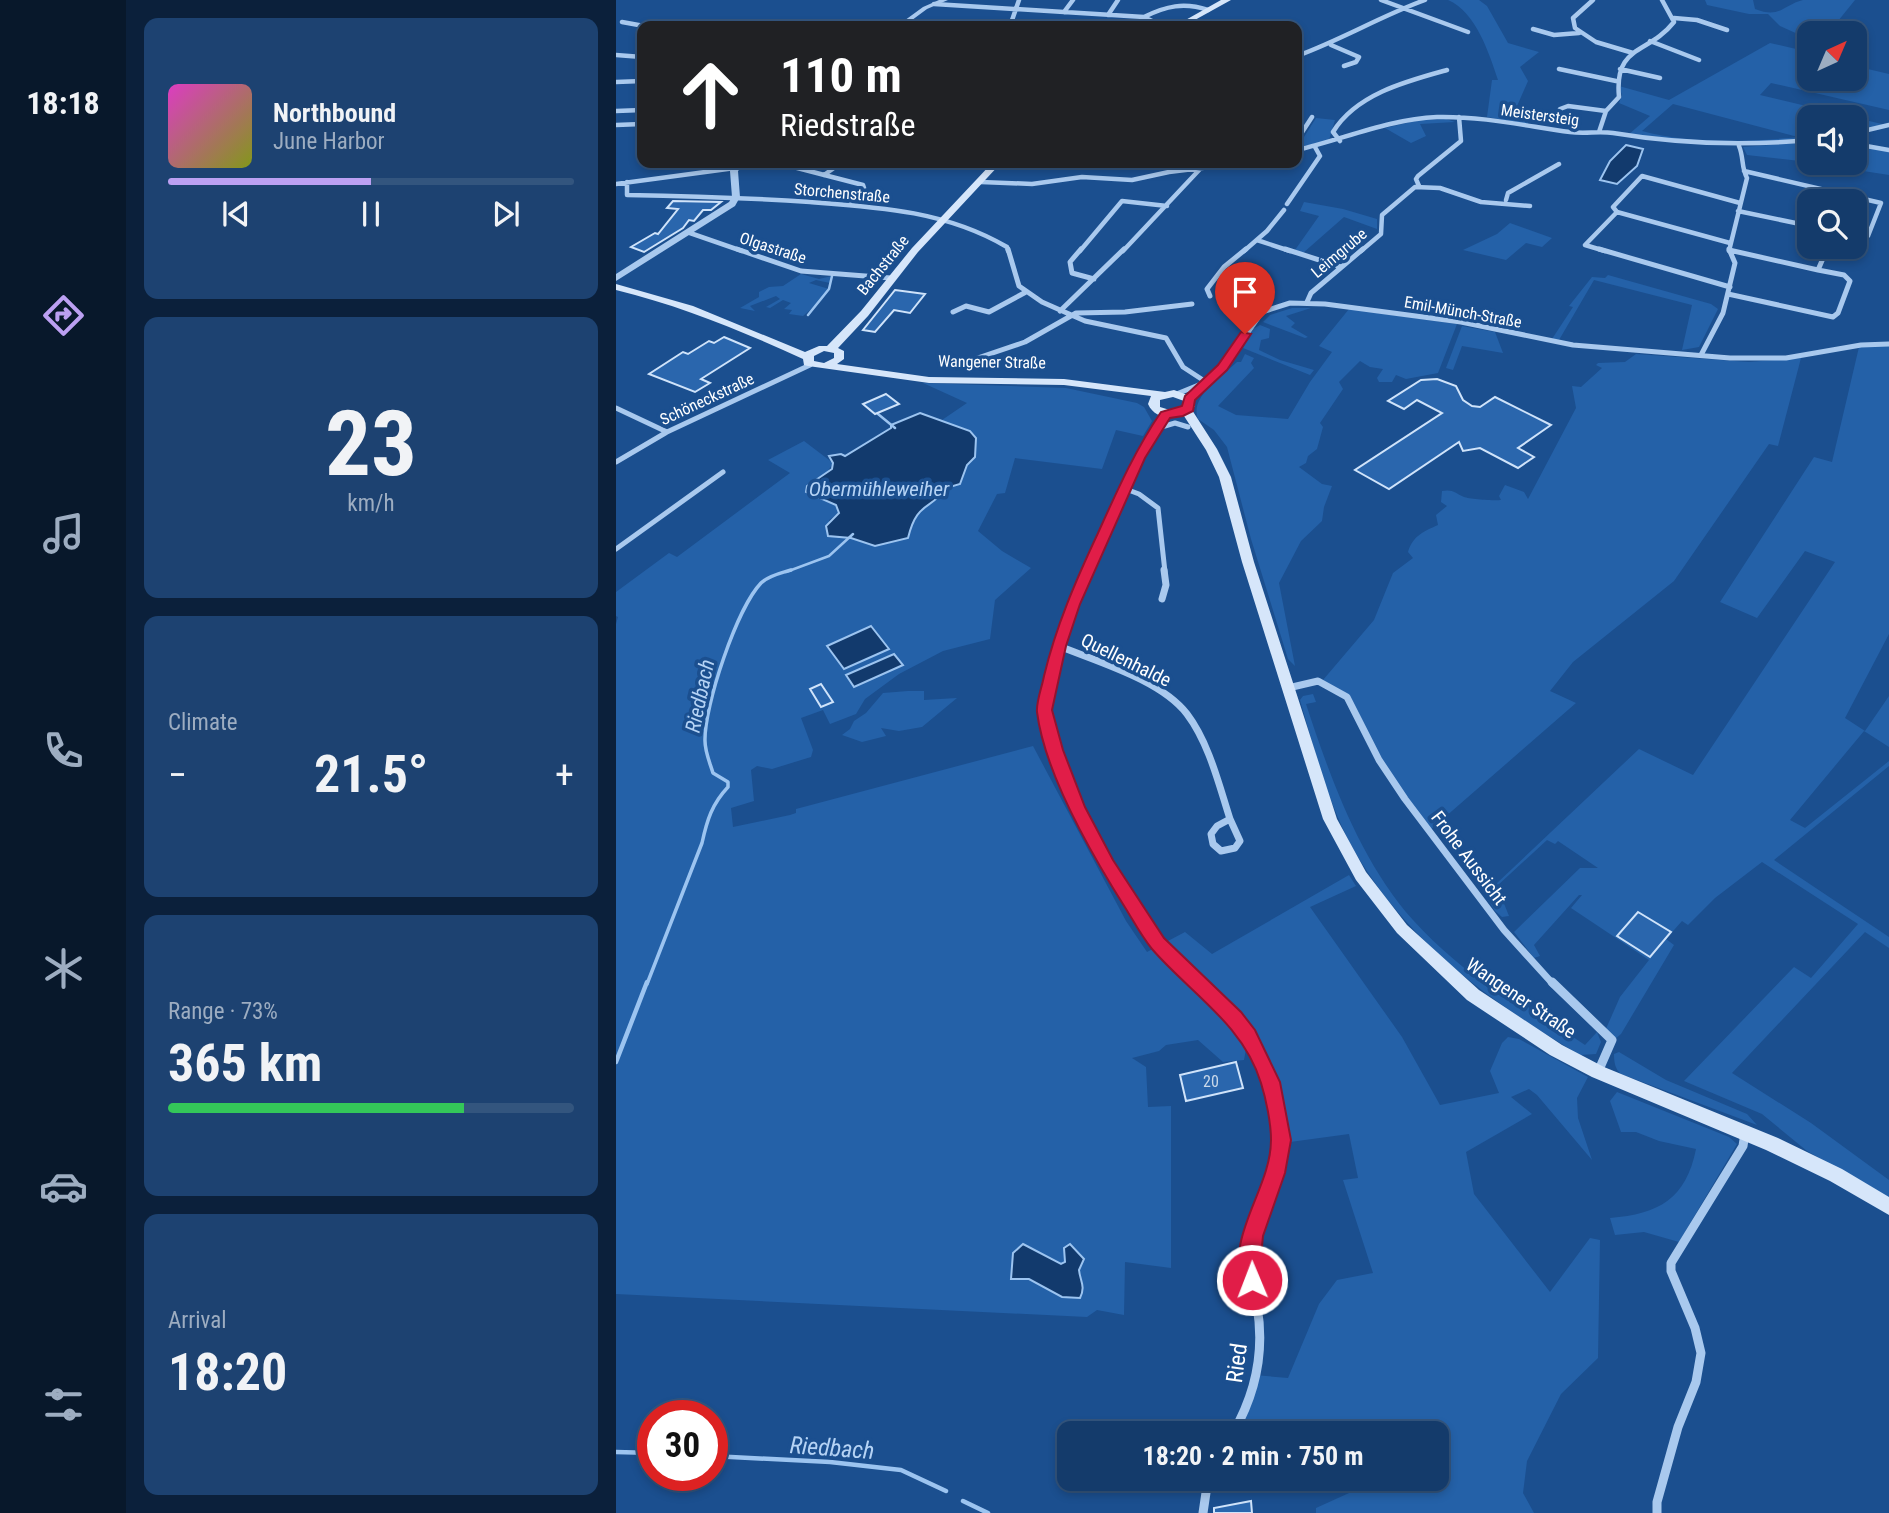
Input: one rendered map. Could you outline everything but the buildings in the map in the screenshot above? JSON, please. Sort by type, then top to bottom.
[{"type":"main road","points":[[1189,21],[1227,0]]},
{"type":"main road","name":"Bachstraße","points":[[837,353],[848,342],[849,333],[891,278],[993,168]]},
{"type":"main road","points":[[616,287],[681,304],[811,357],[837,353]]},
{"type":"main road","points":[[829,366],[837,353]]},
{"type":"main road","name":"Wangener Straße","points":[[837,353],[858,370]]},
{"type":"main road","name":"Wangener Straße","points":[[811,357],[829,366],[929,380],[1064,382],[1161,394],[1185,401],[1194,430]]},
{"type":"main road","name":"Wangener Straße","points":[[1126,391],[1153,404],[1155,409],[1194,430],[1211,449],[1225,477],[1287,688],[1330,819],[1350,859],[1388,912],[1431,959],[1473,995],[1534,1037],[1598,1072],[1745,1132],[1836,1175],[1889,1207]]},
{"type":"main road","points":[[1153,404],[1161,394]]},
{"type":"main road","points":[[1168,414],[1185,401]]},
{"type":"street","points":[[924,0],[934,4],[1144,17],[1152,21]]},
{"type":"street","points":[[908,21],[945,0]]},
{"type":"street","points":[[1012,21],[1020,0]]},
{"type":"street","points":[[1064,12],[1073,0]]},
{"type":"street","points":[[1108,15],[1118,0]]},
{"type":"street","points":[[1381,0],[1468,32]]},
{"type":"street","points":[[1302,54],[1331,45],[1403,8],[1425,0]]},
{"type":"street","points":[[1583,0],[1592,1]]},
{"type":"street","points":[[1599,132],[1606,111],[1619,97],[1616,81],[1620,69],[1633,53],[1671,29],[1674,18],[1662,0]]},
{"type":"street","points":[[1144,17],[1174,1],[1191,1],[1208,10]]},
{"type":"street","points":[[1592,1],[1573,18],[1573,25],[1579,33],[1605,45],[1633,53]]},
{"type":"street","points":[[1674,18],[1697,20],[1727,30]]},
{"type":"street","points":[[622,22],[637,25]]},
{"type":"street","points":[[1533,29],[1557,35],[1579,33]]},
{"type":"street","points":[[1650,41],[1699,60]]},
{"type":"street","points":[[1331,45],[1360,57],[1356,62],[1344,66]]},
{"type":"street","points":[[616,55],[637,57]]},
{"type":"street","points":[[1559,69],[1616,81]]},
{"type":"street","points":[[1620,69],[1660,78]]},
{"type":"street","points":[[1340,141],[1334,132],[1339,120],[1351,110],[1391,90],[1447,70]]},
{"type":"street","points":[[616,82],[637,81]]},
{"type":"street","points":[[1560,109],[1568,106],[1606,111]]},
{"type":"street","points":[[616,111],[637,110]]},
{"type":"street","points":[[1302,132],[1312,117]]},
{"type":"street","name":"Meistersteig","points":[[1302,149],[1417,119],[1459,117],[1578,133],[1599,132],[1636,139],[1739,146],[1797,141]]},
{"type":"street","name":"Leimgrube","points":[[1307,302],[1311,293],[1381,233],[1382,215],[1386,209],[1419,186],[1418,176],[1461,141],[1459,117]]},
{"type":"street","points":[[616,125],[637,124]]},
{"type":"street","points":[[1867,130],[1889,125]]},
{"type":"street","points":[[1701,355],[1723,313],[1735,263],[1729,250],[1747,178],[1741,166],[1743,155],[1739,146]]},
{"type":"street","points":[[1867,146],[1889,150]]},
{"type":"street","points":[[1210,296],[1207,289],[1214,276],[1276,224],[1320,156],[1315,147]]},
{"type":"street","points":[[1506,200],[1504,196],[1508,193],[1559,164]]},
{"type":"street","points":[[616,184],[724,168]]},
{"type":"street","points":[[616,278],[727,208],[736,197],[738,168]]},
{"type":"street","points":[[797,168],[865,187],[850,205]]},
{"type":"street","points":[[824,175],[834,168]]},
{"type":"street","points":[[981,182],[1032,184],[1082,177],[1132,180],[1201,168]]},
{"type":"street","points":[[1060,311],[1167,206],[1201,168]]},
{"type":"street","points":[[1744,171],[1824,189]]},
{"type":"street","points":[[1730,243],[1618,212],[1613,207],[1642,176],[1740,203]]},
{"type":"street","name":"Storchenstraße","points":[[627,182],[627,195],[736,197],[850,205],[927,214],[1006,247],[1014,278],[1026,292]]},
{"type":"street","points":[[1419,186],[1481,202],[1506,200],[1530,206]]},
{"type":"street","points":[[1867,199],[1881,202],[1867,236]]},
{"type":"street","points":[[1094,279],[1072,273],[1070,262],[1122,201],[1167,206]]},
{"type":"street","points":[[1738,211],[1797,223]]},
{"type":"street","points":[[1618,212],[1585,245],[1730,287]]},
{"type":"street","name":"Olgastraße","points":[[690,233],[801,271],[891,278]]},
{"type":"street","points":[[1257,240],[1341,267]]},
{"type":"street","points":[[1728,295],[1833,317],[1838,313],[1849,279],[1729,250]]},
{"type":"street","points":[[1818,270],[1823,259]]},
{"type":"street","points":[[953,312],[966,306],[989,313],[1026,292],[1060,311],[1103,326],[1166,338],[1184,367],[1206,382]]},
{"type":"street","name":"Emil-Münch-Straße","points":[[1185,401],[1223,368],[1262,312],[1279,304],[1307,302],[1480,325],[1573,345],[1751,359],[1786,358],[1861,345],[1889,344]]},
{"type":"street","points":[[960,364],[1025,342],[1070,315],[1192,304]]},
{"type":"street","name":"Schöneckstraße","points":[[616,462],[667,432],[811,357]]},
{"type":"street","name":"Emil-Münch-Straße","points":[[1185,401],[1206,382]]},
{"type":"street","points":[[616,408],[667,432]]},
{"type":"street","name":"Ried","points":[[1168,414],[1157,428],[1123,488],[1086,572],[1059,646],[1044,710],[1055,750],[1077,807],[1107,865],[1157,943],[1234,1018],[1258,1051],[1271,1082],[1281,1140],[1275,1173],[1256,1221],[1250,1253],[1261,1331],[1259,1368],[1241,1421]]},
{"type":"street","points":[[1157,428],[1175,423],[1194,430]]},
{"type":"street","points":[[616,549],[723,472]]},
{"type":"street","points":[[1123,488],[1139,494],[1158,508],[1166,585],[1162,599]]},
{"type":"street","name":"Quellenhalde","points":[[1059,646],[1089,656],[1180,705],[1192,721],[1240,841],[1235,848],[1221,851],[1213,844],[1211,834],[1217,826],[1230,819]]},
{"type":"street","name":"Frohe Aussicht","points":[[1287,688],[1318,681],[1347,698],[1379,760],[1479,898],[1538,968],[1612,1040],[1598,1072]]},
{"type":"street","points":[[1657,1513],[1657,1502],[1678,1427],[1696,1382],[1701,1353],[1695,1328],[1671,1271],[1671,1263],[1743,1146],[1745,1132]]},
{"type":"street","points":[[1203,1513],[1207,1491]]},
{"type":"shaded area","points":[[1448,0],[1479,0],[1487,6],[1508,43],[1539,52],[1520,67],[1528,81],[1514,113],[1528,118],[1528,124],[1487,117],[1492,80],[1498,80],[1486,46],[1474,23],[1458,6]]},
{"type":"shaded area","points":[[1705,0],[1753,0],[1755,9],[1770,13],[1803,0],[1855,0],[1838,21],[1797,21],[1797,34],[1780,26],[1768,14],[1749,14],[1707,5]]},
{"type":"shaded area","points":[[1770,43],[1797,49],[1797,89],[1771,83],[1760,95],[1802,105],[1797,105],[1797,137],[1673,104],[1642,131],[1679,138],[1719,141],[1797,137],[1797,140],[1741,144],[1628,135],[1650,116],[1619,103],[1622,95],[1619,86],[1669,100]]},
{"type":"shaded area","points":[[1867,69],[1889,74],[1889,110],[1806,91],[1867,91]]},
{"type":"shaded area","points":[[1316,118],[1335,120],[1329,140],[1302,147],[1302,140]]},
{"type":"shaded area","points":[[1446,119],[1455,122],[1420,124],[1426,136],[1411,143],[1385,128],[1419,120]]},
{"type":"shaded area","points":[[1867,121],[1886,125],[1867,129]]},
{"type":"shaded area","points":[[1797,143],[1797,161],[1747,155],[1743,147]]},
{"type":"shaded area","points":[[1867,147],[1889,151],[1889,175],[1867,172]]},
{"type":"shaded area","points":[[1304,202],[1377,219],[1377,229],[1344,217],[1303,253],[1295,250],[1319,216],[1300,211]]},
{"type":"shaded area","points":[[1510,223],[1552,238],[1542,247],[1526,243],[1506,260],[1463,250],[1497,234]]},
{"type":"shaded area","points":[[801,274],[819,279],[832,276],[830,283],[816,280],[809,283],[829,289],[822,300],[803,316],[789,314],[792,310],[784,309],[791,303],[783,300],[770,308],[766,307],[780,299],[776,296],[750,306],[755,311],[740,308],[759,297],[759,292],[769,287],[783,286]]},
{"type":"shaded area","points":[[1608,275],[1711,304],[1718,309],[1699,347],[1682,350],[1692,305],[1594,280],[1559,340],[1552,339],[1573,307],[1569,306],[1592,277],[1605,278]]},
{"type":"shaded area","points":[[1292,308],[1311,308],[1286,316],[1295,323],[1291,327],[1308,337],[1263,322],[1270,315]]},
{"type":"shaded area","points":[[1349,309],[1457,324],[1438,373],[1406,379],[1396,375],[1392,382],[1379,382],[1377,378],[1383,369],[1370,367],[1360,361],[1339,382],[1343,389],[1320,423],[1323,427],[1317,449],[1308,456],[1306,463],[1299,467],[1322,484],[1332,486],[1322,521],[1301,541],[1279,583],[1295,666],[1288,659],[1251,539],[1227,447],[1214,430],[1198,419],[1198,403],[1209,387],[1237,362],[1241,362],[1245,354],[1254,358],[1251,363],[1254,368],[1218,406],[1236,415],[1288,419],[1332,352],[1319,346]]},
{"type":"shaded area","points":[[1260,325],[1270,329],[1269,338],[1261,340],[1259,350],[1280,360],[1314,370],[1310,375],[1243,348],[1253,329]]},
{"type":"shaded area","points":[[1462,326],[1495,332],[1503,353],[1462,346],[1453,370],[1446,368]]},
{"type":"shaded area","points":[[1889,346],[1889,634],[1845,718],[1865,731],[1889,696],[1889,747],[1864,731],[1790,820],[1805,828],[1889,761],[1889,766],[1774,860],[1889,937],[1889,948],[1865,932],[1732,1073],[1811,1123],[1889,1180],[1889,1198],[1807,1151],[1762,1114],[1684,1081],[1794,967],[1811,978],[1858,924],[1762,862],[1715,898],[1688,925],[1682,921],[1666,939],[1674,945],[1621,1034],[1615,1039],[1605,1031],[1620,997],[1649,960],[1571,908],[1582,895],[1579,895],[1534,945],[1540,956],[1534,958],[1514,932],[1580,868],[1598,868],[1558,841],[1555,844],[1547,840],[1497,886],[1509,916],[1502,917],[1495,911],[1481,888],[1486,884],[1496,884],[1639,749],[1693,775],[1835,562],[1805,551],[1757,618],[1720,602],[1814,457],[1832,462],[1859,347]]},
{"type":"shaded area","points":[[1636,354],[1749,362],[1801,358],[1778,446],[1769,444],[1674,581],[1573,662],[1550,691],[1576,703],[1429,831],[1405,799],[1347,698],[1323,680],[1374,620],[1393,573],[1413,558],[1408,552],[1413,541],[1420,534],[1438,525],[1436,515],[1447,506],[1441,502],[1442,491],[1451,491],[1464,497],[1501,500],[1499,496],[1505,485],[1524,492],[1528,499],[1576,408],[1572,386],[1581,387],[1602,368],[1596,365],[1598,363],[1625,362]]},
{"type":"shaded area","points":[[923,383],[1066,388],[1137,403],[1144,407],[1152,421],[1143,436],[1116,430],[1102,469],[1015,458],[1005,493],[997,494],[978,531],[1002,551],[1031,568],[995,600],[990,639],[943,651],[899,674],[865,699],[856,714],[830,724],[823,710],[801,718],[813,750],[811,757],[772,769],[757,766],[751,770],[754,801],[731,808],[733,827],[790,815],[796,813],[796,809],[1033,746],[1126,921],[1147,952],[1185,932],[1212,954],[1349,875],[1356,886],[1310,907],[1402,1037],[1440,1105],[1499,1093],[1490,1071],[1502,1043],[1508,1037],[1519,1039],[1588,1077],[1577,1098],[1578,1118],[1592,1160],[1529,1089],[1511,1097],[1532,1114],[1466,1152],[1474,1194],[1550,1292],[1590,1238],[1600,1240],[1598,1358],[1561,1394],[1527,1461],[1523,1493],[1534,1513],[1316,1513],[1316,1508],[1354,1491],[1449,1491],[1449,1421],[1237,1421],[1254,1375],[1288,1378],[1319,1304],[1337,1280],[1373,1273],[1343,1180],[1358,1178],[1349,1134],[1290,1142],[1282,1092],[1262,1046],[1246,1049],[1244,1060],[1223,1062],[1198,1040],[1166,1045],[1159,1051],[1132,1058],[1146,1067],[1148,1107],[1171,1106],[1171,1268],[1125,1262],[1124,1315],[1097,1310],[1087,1317],[616,1294],[616,592],[669,553],[677,557],[790,473],[768,460],[804,441],[833,463],[826,474],[807,485],[811,496],[836,504],[839,513],[829,520],[829,536],[851,538],[875,546],[908,538],[915,515],[942,494],[945,488],[960,484],[967,465],[975,457],[976,438],[942,420],[967,403]]},
{"type":"shaded area","points":[[924,691],[924,700],[957,698],[922,727],[899,731],[881,728],[886,736],[862,742],[842,735],[883,693]]},
{"type":"shaded area","points":[[1313,694],[1316,702],[1306,704],[1336,789],[1362,845],[1394,897],[1433,940],[1497,995],[1507,993],[1585,1045],[1597,1032],[1601,1042],[1596,1054],[1580,1055],[1513,1013],[1451,965],[1396,910],[1351,845],[1335,810],[1300,700],[1303,696]]},
{"type":"shaded area","points":[[1619,1052],[1666,1080],[1747,1114],[1757,1125],[1621,1074],[1614,1060],[1614,1054]]},
{"type":"shaded area","points":[[1617,1092],[1729,1137],[1737,1144],[1679,1242],[1644,1232],[1615,1235],[1610,1218],[1643,1213],[1656,1208],[1677,1192],[1685,1180],[1696,1149],[1659,1141],[1636,1132],[1621,1132],[1610,1101]]},
{"type":"water","points":[[1626,145],[1643,149],[1637,166],[1617,184],[1600,180],[1610,161]]},
{"type":"water","name":"Obermühleweiher","points":[[920,413],[970,431],[976,438],[975,457],[967,465],[960,484],[946,488],[920,512],[908,538],[875,546],[851,538],[828,536],[826,526],[839,513],[836,505],[806,492],[807,486],[832,469],[833,463],[829,456],[845,456],[891,428],[891,425]]},
{"type":"water","points":[[871,626],[889,649],[844,669],[827,646]]},
{"type":"water","points":[[894,654],[903,665],[854,687],[846,675]]},
{"type":"water","points":[[1023,1244],[1061,1264],[1065,1262],[1064,1248],[1070,1244],[1084,1259],[1079,1270],[1083,1287],[1080,1298],[1062,1297],[1029,1279],[1011,1279],[1013,1253]]},
{"type":"waterway","points":[[808,315],[829,289],[832,276]]},
{"type":"waterway","points":[[878,414],[895,428]]},
{"type":"waterway","name":"Riedbach","points":[[786,572],[829,556],[853,534]]},
{"type":"waterway","name":"Riedbach","points":[[647,984],[711,813],[728,787],[728,782],[713,773],[705,741],[710,705],[724,658],[742,613],[761,583],[791,570]]},
{"type":"waterway","name":"Riedbach","points":[[616,1062],[647,982]]},
{"type":"waterway","name":"Riedbach","points":[[616,1452],[637,1453]]},
{"type":"waterway","name":"Riedbach","points":[[728,1457],[830,1462],[901,1470],[946,1491]]},
{"type":"waterway","name":"Riedbach","points":[[963,1501],[988,1513]]},
{"type":"route","points":[[1245,334],[1223,368],[1189,399],[1190,406],[1179,414],[1166,414],[1138,458],[1073,604],[1059,646],[1044,710],[1055,750],[1077,807],[1107,865],[1157,943],[1219,1002],[1248,1035],[1271,1082],[1281,1140],[1275,1173],[1252,1236],[1252,1280]]}]
